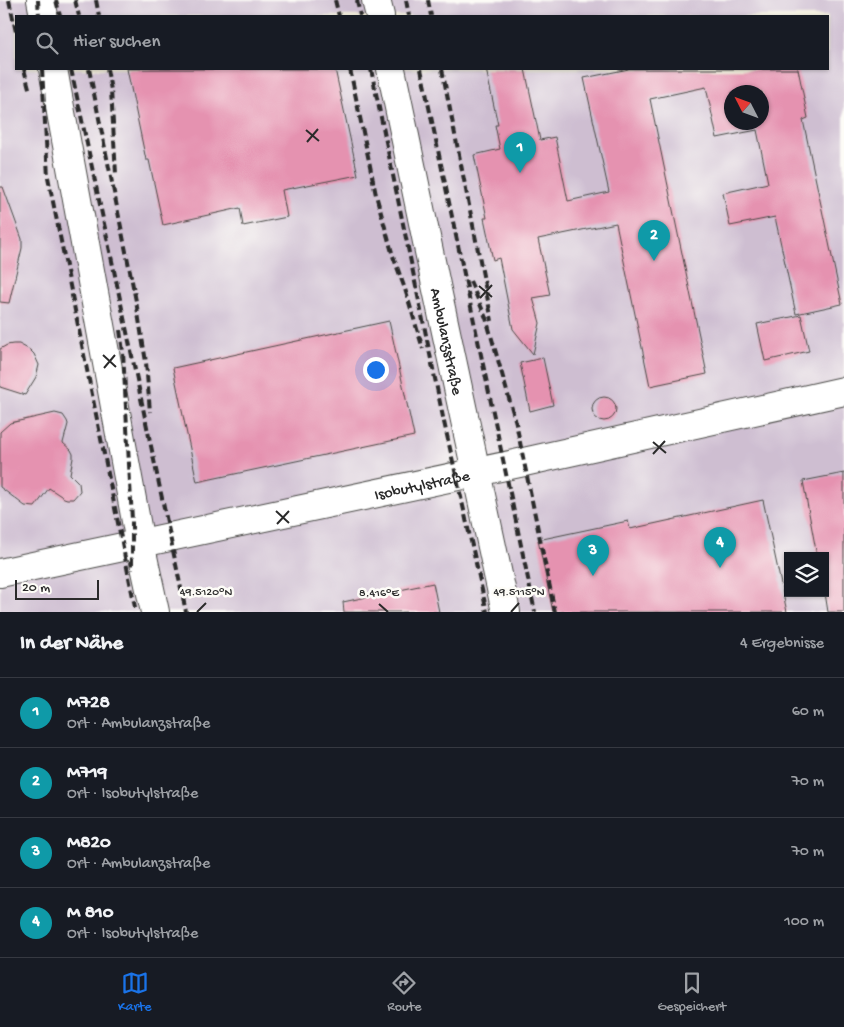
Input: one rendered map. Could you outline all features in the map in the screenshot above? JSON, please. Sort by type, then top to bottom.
[{"type":"street","points":[[41,0],[44,15]]},
{"type":"street","points":[[376,0],[380,15]]},
{"type":"street","points":[[53,70],[140,543],[155,612]]},
{"type":"street","name":"Ambulanzstraße","points":[[391,70],[506,612]]},
{"type":"street","name":"Isobutylstraße","points":[[0,573],[476,472],[844,391]]},
{"type":"shaded area","points":[[0,0],[844,0],[844,612],[0,612]]},
{"type":"building","points":[[127,70],[335,70],[358,175],[282,190],[287,217],[243,226],[240,208],[163,225],[149,160],[146,160]]},
{"type":"building","points":[[486,70],[525,70],[540,140],[555,137],[568,201],[609,192],[584,78],[624,70],[798,70],[808,118],[803,120],[842,304],[796,314],[775,217],[730,226],[723,193],[768,183],[757,130],[717,138],[706,87],[650,99],[707,374],[650,386],[616,223],[538,239],[550,295],[533,298],[540,323],[533,354],[513,329],[499,258],[493,260],[484,218],[487,218],[474,155],[500,149],[495,125],[498,125]]},
{"type":"building","points":[[0,187],[3,187],[22,239],[22,248],[9,303],[0,302]]},
{"type":"building","points":[[801,315],[809,351],[765,361],[757,324]]},
{"type":"building","points":[[389,321],[414,436],[197,482],[173,368]]},
{"type":"building","points":[[13,344],[19,344],[30,350],[39,365],[36,377],[25,395],[0,387],[0,349]]},
{"type":"building","points":[[543,358],[553,405],[530,411],[520,363]]},
{"type":"building","points":[[604,397],[609,398],[615,404],[615,414],[609,420],[604,421],[599,420],[593,414],[592,409],[593,404],[599,398]]},
{"type":"building","points":[[55,413],[63,415],[68,424],[63,443],[73,454],[70,474],[79,483],[80,491],[73,499],[67,499],[49,488],[35,507],[25,506],[0,487],[0,432],[10,423]]},
{"type":"building","points":[[844,473],[844,612],[828,612],[826,597],[829,597],[829,552],[816,552],[803,481]]},
{"type":"building","points":[[763,500],[787,612],[553,612],[538,540],[628,521],[630,529]]},
{"type":"building","points":[[433,583],[439,612],[344,612],[343,602]]},
{"type":"railway","points":[[9,0],[15,27]]},
{"type":"railway","points":[[38,0],[39,15]]},
{"type":"railway","points":[[56,0],[60,15]]},
{"type":"railway","points":[[75,0],[79,15]]},
{"type":"railway","points":[[96,0],[99,15]]},
{"type":"railway","points":[[335,0],[339,15]]},
{"type":"railway","points":[[357,0],[360,15]]},
{"type":"railway","points":[[406,0],[409,15]]},
{"type":"railway","points":[[428,0],[431,15]]},
{"type":"railway","points":[[24,70],[30,92]]},
{"type":"railway","points":[[42,70],[48,177],[136,612]]},
{"type":"railway","points":[[71,70],[186,612]]},
{"type":"railway","points":[[89,70],[136,301],[146,362],[150,412]]},
{"type":"railway","points":[[107,70],[111,90],[116,174]]},
{"type":"railway","points":[[350,70],[376,195],[393,256],[423,349]]},
{"type":"railway","points":[[371,70],[444,422],[487,612]]},
{"type":"railway","points":[[421,70],[535,612]]},
{"type":"railway","points":[[442,70],[492,321]]},
{"type":"railway","points":[[470,281],[486,318],[516,423],[555,612]]},
{"type":"railway","points":[[120,330],[123,352],[132,520],[132,570]]},
{"type":"place","name":"M728","points":[[520,173]]},
{"type":"place","name":"M719","points":[[654,261]]},
{"type":"place","name":"M 810","points":[[720,568]]},
{"type":"place","name":"M820","points":[[593,576]]}]
